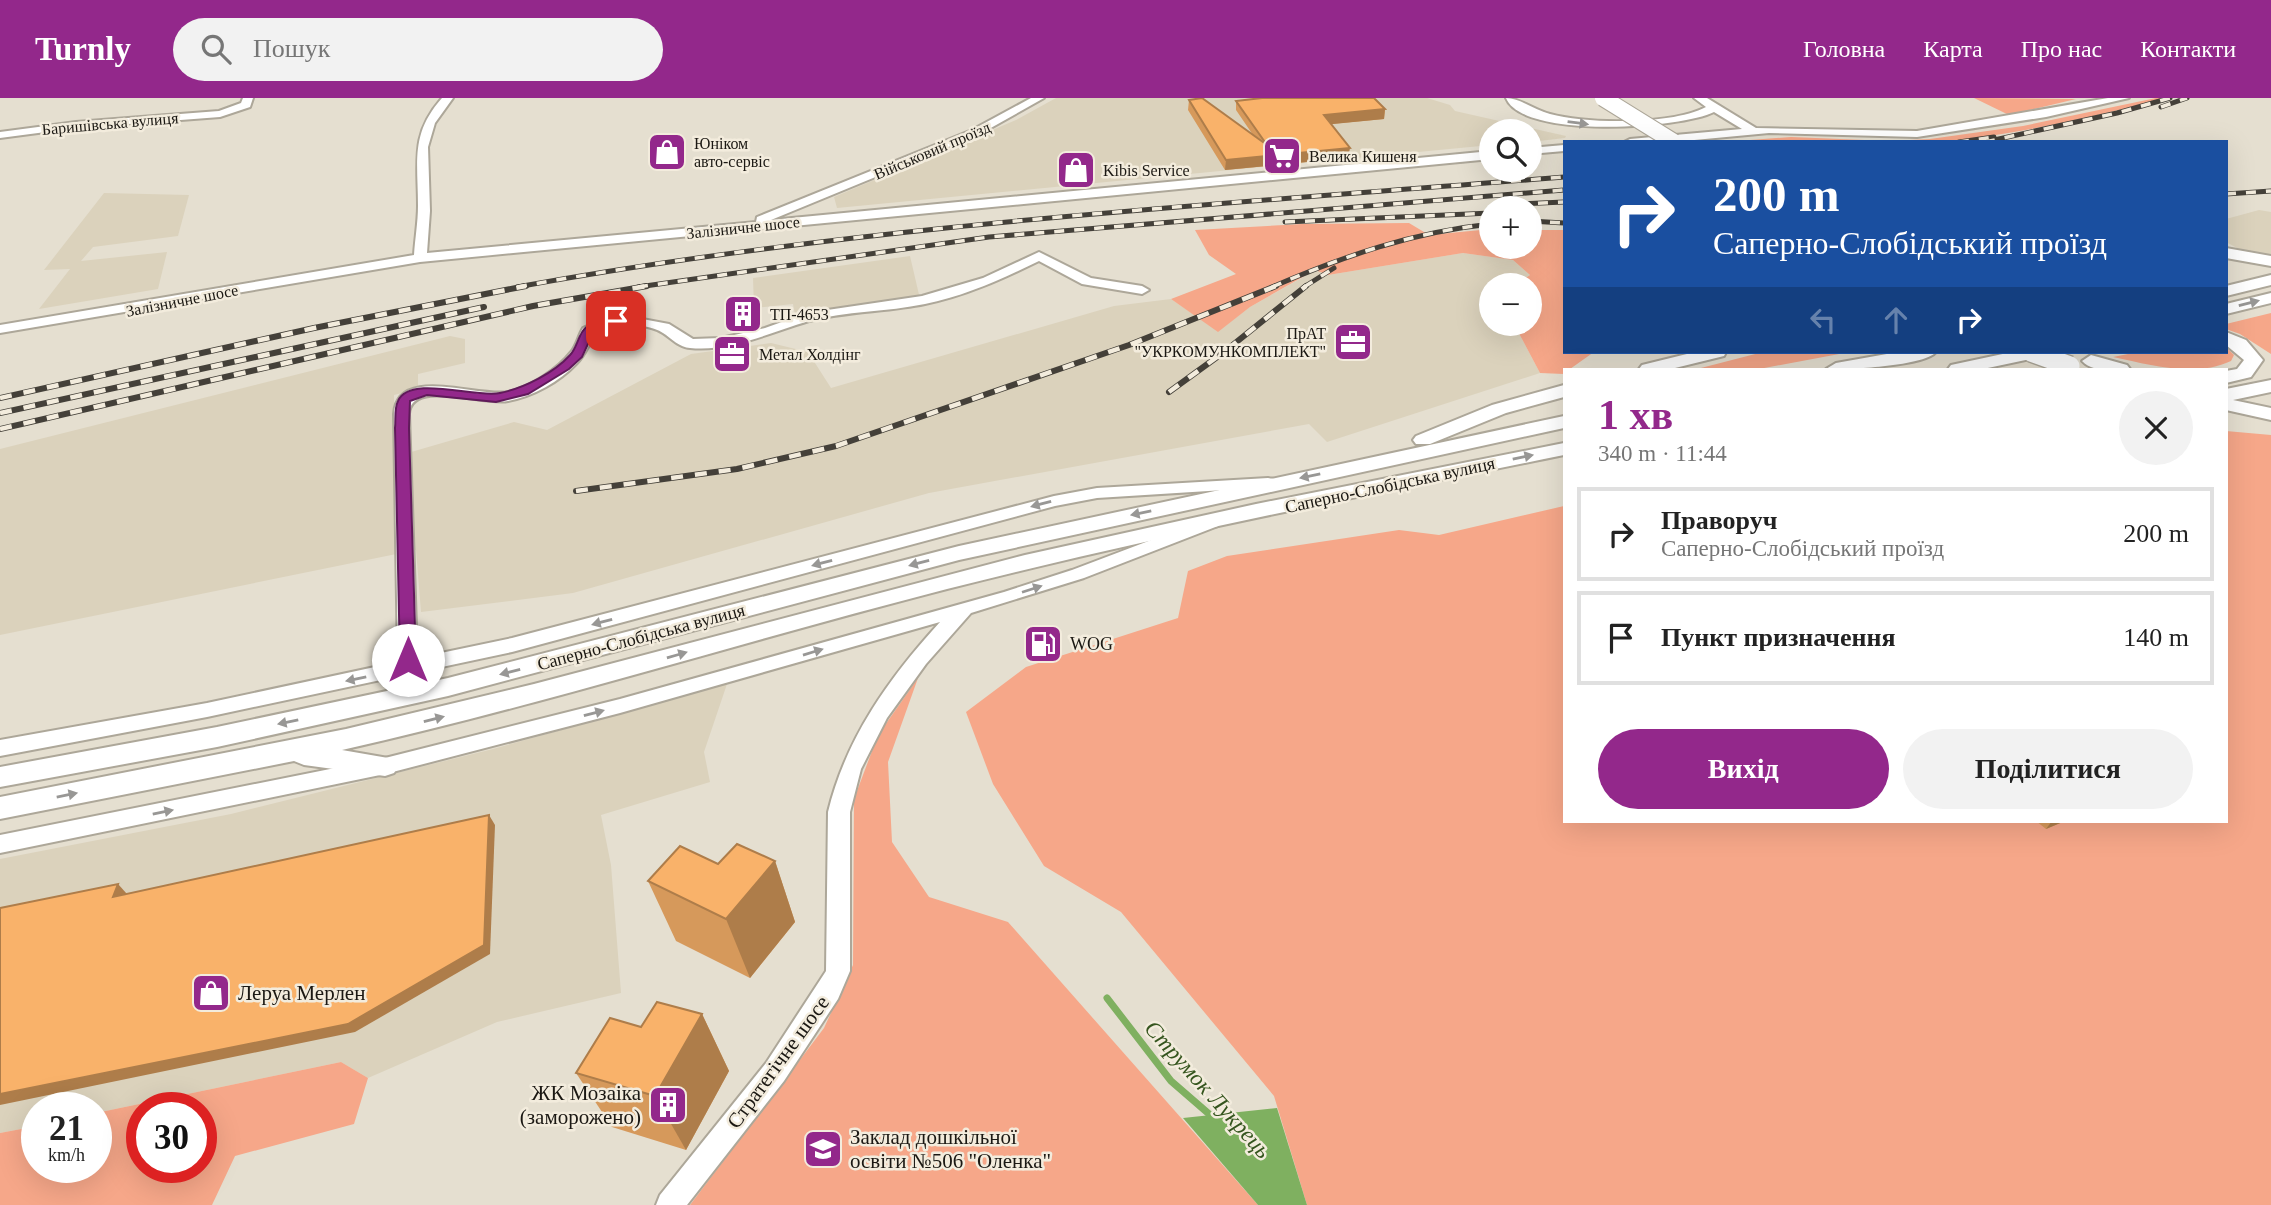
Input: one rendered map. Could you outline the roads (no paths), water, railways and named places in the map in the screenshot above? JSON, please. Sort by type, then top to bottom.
[{"type":"main road","points":[[1586,98],[1652,140]]},
{"type":"main road","points":[[1603,98],[1671,140]]},
{"type":"main road","points":[[2228,253],[2271,261]]},
{"type":"main road","points":[[2228,283],[2271,280]]},
{"type":"main road","points":[[2228,291],[2271,280]]},
{"type":"main road","points":[[2228,309],[2271,298]]},
{"type":"main road","points":[[2228,339],[2248,351],[2254,360],[2244,373],[2228,377]]},
{"type":"main road","points":[[1653,368],[1709,354]]},
{"type":"main road","points":[[1841,368],[1916,354]]},
{"type":"main road","points":[[1963,368],[2029,354]]},
{"type":"main road","points":[[2042,354],[2115,368]]},
{"type":"main road","points":[[2005,360],[2074,360]]},
{"type":"main road","points":[[2235,401],[2271,386]]},
{"type":"main road","points":[[1340,470],[1499,409],[1563,391]]},
{"type":"main road","points":[[2235,401],[2271,416]]},
{"type":"main road","points":[[2228,418],[2271,416]]},
{"type":"main road","name":"Саперно-Слобідська вулиця","points":[[0,777],[217,737],[435,690],[958,553],[1563,422]]},
{"type":"main road","name":"Саперно-Слобідська вулиця","points":[[0,808],[286,753],[511,699],[953,580],[1216,520],[1563,449]]},
{"type":"main road","points":[[286,753],[385,766]]},
{"type":"street","name":"Баришівська вулиця","points":[[0,135],[76,125],[220,114],[246,105],[248,98]]},
{"type":"street","points":[[420,258],[424,218],[420,165],[422,137],[429,121],[448,98]]},
{"type":"street","name":"Військовий проїзд","points":[[740,228],[976,132],[1040,98]]},
{"type":"street","points":[[1511,98],[1513,103],[1533,113],[1578,123],[1613,126],[1682,119],[1714,107]]},
{"type":"street","points":[[1699,98],[1753,131]]},
{"type":"street","points":[[1652,140],[1753,131],[1917,134],[2046,114],[2124,98]]},
{"type":"street","points":[[1682,119],[1753,131]]},
{"type":"street","points":[[1542,150],[1563,148]]},
{"type":"street","name":"Залізничне шосе","points":[[0,329],[131,310],[358,267],[420,258],[1479,156]]},
{"type":"street","points":[[821,196],[815,202],[815,207],[832,219]]},
{"type":"street","points":[[408,669],[402,404],[414,394],[436,391],[496,398],[524,391],[564,367],[578,354],[588,331],[607,321],[655,324],[674,332],[691,344],[721,342],[769,331],[807,317],[924,300],[988,281],[1039,256],[1087,281],[1142,290]]},
{"type":"street","name":"Саперно-Слобідська вулиця","points":[[0,748],[408,669],[639,612],[1054,501],[1132,490],[1280,483]]},
{"type":"street","name":"Саперно-Слобідська вулиця","points":[[0,844],[385,766],[620,706],[1078,575],[1216,520]]},
{"type":"street","name":"Стратегічне шосе","points":[[670,1205],[775,1072],[811,1022],[829,991],[838,971],[840,948],[839,812],[843,790],[860,744],[882,708],[941,632],[968,607]]},
{"type":"waterway","name":"Струмок Лукрець","points":[[1107,998],[1171,1081],[1216,1120]]},
{"type":"railway","points":[[1994,140],[2117,113],[2170,98]]},
{"type":"railway","points":[[2161,107],[2187,98]]},
{"type":"railway","points":[[1973,140],[1994,137]]},
{"type":"railway","points":[[517,287],[647,265],[908,232],[1170,207],[1563,177]]},
{"type":"railway","points":[[638,287],[989,237],[1563,190]]},
{"type":"railway","points":[[2228,194],[2271,191]]},
{"type":"railway","points":[[1542,203],[1563,202]]},
{"type":"railway","points":[[1285,222],[1479,214]]},
{"type":"railway","points":[[1542,222],[1563,223]]},
{"type":"railway","points":[[1272,287],[1379,247],[1434,233],[1479,226]]},
{"type":"railway","points":[[1304,287],[1334,268]]},
{"type":"railway","points":[[0,398],[314,328],[526,286]]},
{"type":"railway","points":[[0,429],[533,306],[647,286]]},
{"type":"railway","points":[[576,491],[737,469],[836,446],[1129,345],[1276,286]]},
{"type":"railway","points":[[1169,392],[1306,286]]},
{"type":"railway","points":[[0,413],[484,307]]},
{"type":"place","name":"Юніком авто-сервіс","points":[[667,152]]},
{"type":"place","name":"Велика Кишеня","points":[[1282,156]]},
{"type":"place","name":"Kibis Service","points":[[1076,170]]},
{"type":"place","name":"ТП-4653","points":[[743,314]]},
{"type":"place","name":"ПрАТ \"УКРКОМУНКОМПЛЕКТ\"","points":[[1353,342]]},
{"type":"place","name":"Метал Холдінг","points":[[732,354]]},
{"type":"place","name":"WOG","points":[[1043,644]]},
{"type":"place","name":"Леруа Мерлен","points":[[211,993]]},
{"type":"place","name":"ЖК Мозаіка (заморожено)","points":[[668,1105]]},
{"type":"place","name":"Заклад дошкільної освіти №506 \"Оленка\"","points":[[823,1149]]}]
